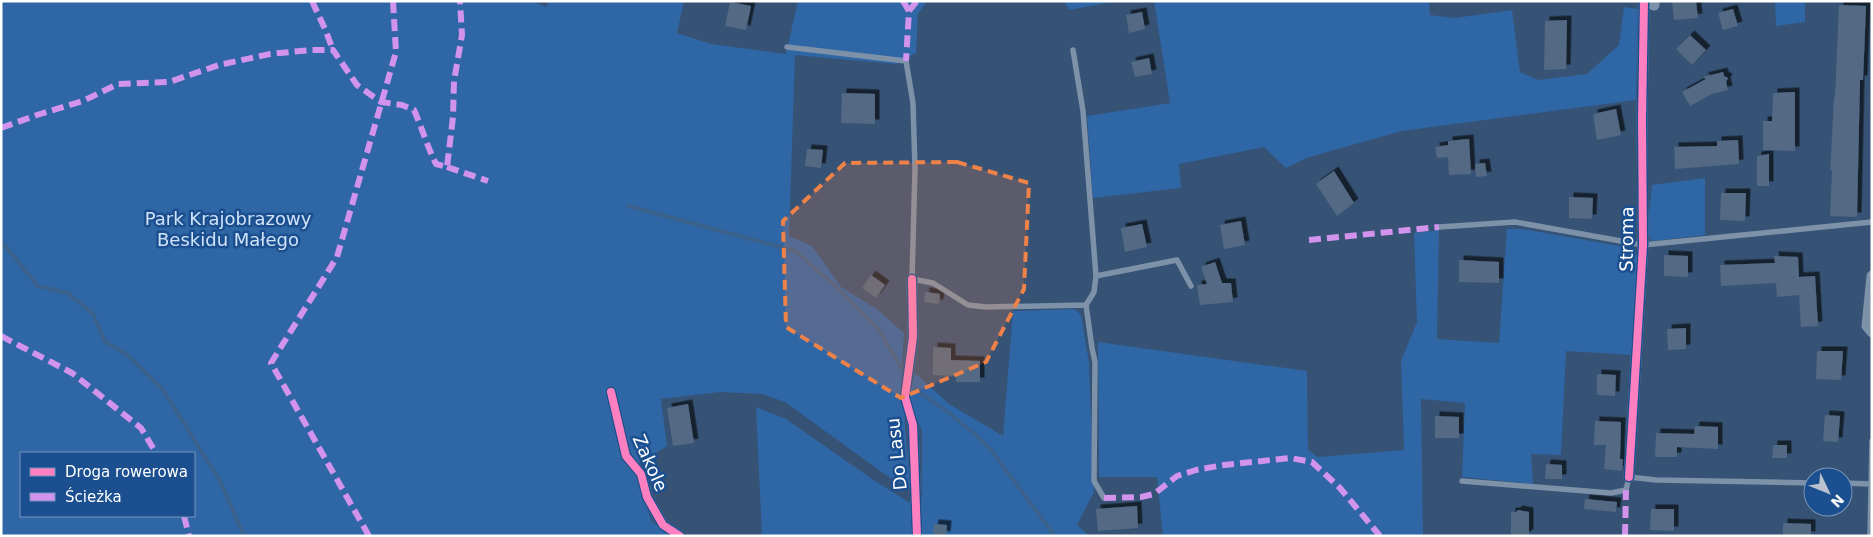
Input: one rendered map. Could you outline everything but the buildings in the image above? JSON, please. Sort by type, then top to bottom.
[{"type":"street","name":"Stroma","points":[[1629,477],[1644,245],[1642,119],[1651,3]]},
{"type":"street","points":[[1872,276],[1867,326],[1872,332]]},
{"type":"street","name":"Do Lasu","points":[[912,279],[913,338],[904,397],[913,425],[917,536]]},
{"type":"street","name":"Zakole","points":[[611,392],[626,456],[641,474],[648,497],[663,525],[680,536]]},
{"type":"lane","points":[[787,47],[906,61],[912,103],[915,169],[912,279],[933,283],[968,305],[986,307],[1086,305]]},
{"type":"lane","points":[[1073,50],[1083,111],[1096,276],[1094,292],[1086,305],[1095,362],[1094,481],[1104,498]]},
{"type":"lane","points":[[1439,227],[1515,222],[1644,245],[1872,222]]},
{"type":"lane","points":[[1096,276],[1177,260],[1191,286]]},
{"type":"lane","points":[[1870,536],[1872,441]]},
{"type":"lane","points":[[1462,481],[1611,493],[1626,490],[1629,477],[1656,480],[1803,482]]},
{"type":"lane","points":[[1853,483],[1870,484]]},
{"type":"highlighted area","points":[[957,162],[1029,183],[1024,289],[986,362],[901,398],[786,327],[783,221],[845,163]]},
{"type":"green space","name":"Park Krajobrazowy Beskidu Małego","points":[[1,1],[532,1],[546,7],[548,3],[541,1],[684,1],[677,33],[711,44],[786,54],[798,1],[927,1],[918,14],[916,53],[896,64],[795,55],[789,236],[812,246],[841,287],[878,310],[904,333],[900,400],[904,413],[910,486],[894,481],[785,402],[762,394],[720,392],[661,399],[667,446],[642,462],[635,464],[642,496],[652,522],[671,536],[1,536]]},
{"type":"green space","points":[[1064,1],[1118,1],[1069,10]]},
{"type":"green space","points":[[1154,1],[1429,1],[1430,15],[1455,18],[1512,10],[1520,72],[1538,80],[1587,74],[1619,45],[1624,7],[1638,9],[1636,100],[1402,131],[1306,158],[1286,168],[1264,147],[1179,164],[1181,188],[1093,198],[1087,116],[1170,103]]},
{"type":"green space","points":[[1775,1],[1805,1],[1805,22],[1776,26]]},
{"type":"green space","points":[[1705,178],[1705,235],[1652,241],[1647,232],[1652,185]]},
{"type":"green space","points":[[1507,229],[1522,229],[1626,247],[1639,257],[1633,355],[1566,351],[1561,455],[1531,454],[1533,484],[1462,477],[1465,403],[1421,399],[1423,536],[1163,536],[1157,477],[1099,477],[1098,342],[1307,371],[1308,449],[1317,457],[1404,450],[1401,361],[1417,322],[1414,233],[1439,230],[1437,339],[1499,343]]},
{"type":"green space","points":[[1075,309],[1081,315],[1089,363],[1094,492],[1077,525],[1089,536],[922,536],[922,431],[909,397],[915,373],[949,404],[1003,436],[1013,311]]},
{"type":"green space","points":[[756,407],[786,419],[875,481],[912,504],[913,536],[762,536]]},
{"type":"waterway","points":[[628,206],[795,251],[834,285],[879,330],[904,373]]},
{"type":"waterway","points":[[1,244],[6,247],[38,286],[68,293],[93,314],[105,342],[125,353],[163,390],[220,481],[246,536]]},
{"type":"waterway","points":[[915,389],[976,435],[991,450],[1055,536]]},
{"type":"marked path","points":[[312,1],[333,50]]},
{"type":"marked path","points":[[369,536],[271,363],[337,257],[396,52],[393,1]]},
{"type":"marked path","points":[[1,128],[83,101],[118,84],[169,82],[219,65],[270,54],[333,50],[357,85],[381,102],[402,105],[414,110],[436,164],[447,167],[453,117],[454,81],[462,35],[460,1]]},
{"type":"marked path","points":[[903,1],[909,11],[906,61]]},
{"type":"marked path","points":[[909,11],[917,1]]},
{"type":"marked path","points":[[447,167],[488,181]]},
{"type":"marked path","points":[[1309,240],[1439,227]]},
{"type":"marked path","points":[[1,336],[72,373],[141,428],[155,452]]},
{"type":"marked path","points":[[1104,498],[1141,497],[1154,494],[1177,476],[1196,470],[1290,458],[1312,462],[1340,488],[1380,536]]},
{"type":"marked path","points":[[1625,536],[1626,490]]},
{"type":"marked path","points":[[184,517],[189,536]]},
{"type":"cycle path","points":[[1629,477],[1643,245],[1642,119],[1644,1]]},
{"type":"cycle path","points":[[912,279],[913,337],[905,397],[913,425],[917,536]]},
{"type":"cycle path","points":[[611,392],[626,456],[641,474],[647,497],[663,525],[680,536]]}]
